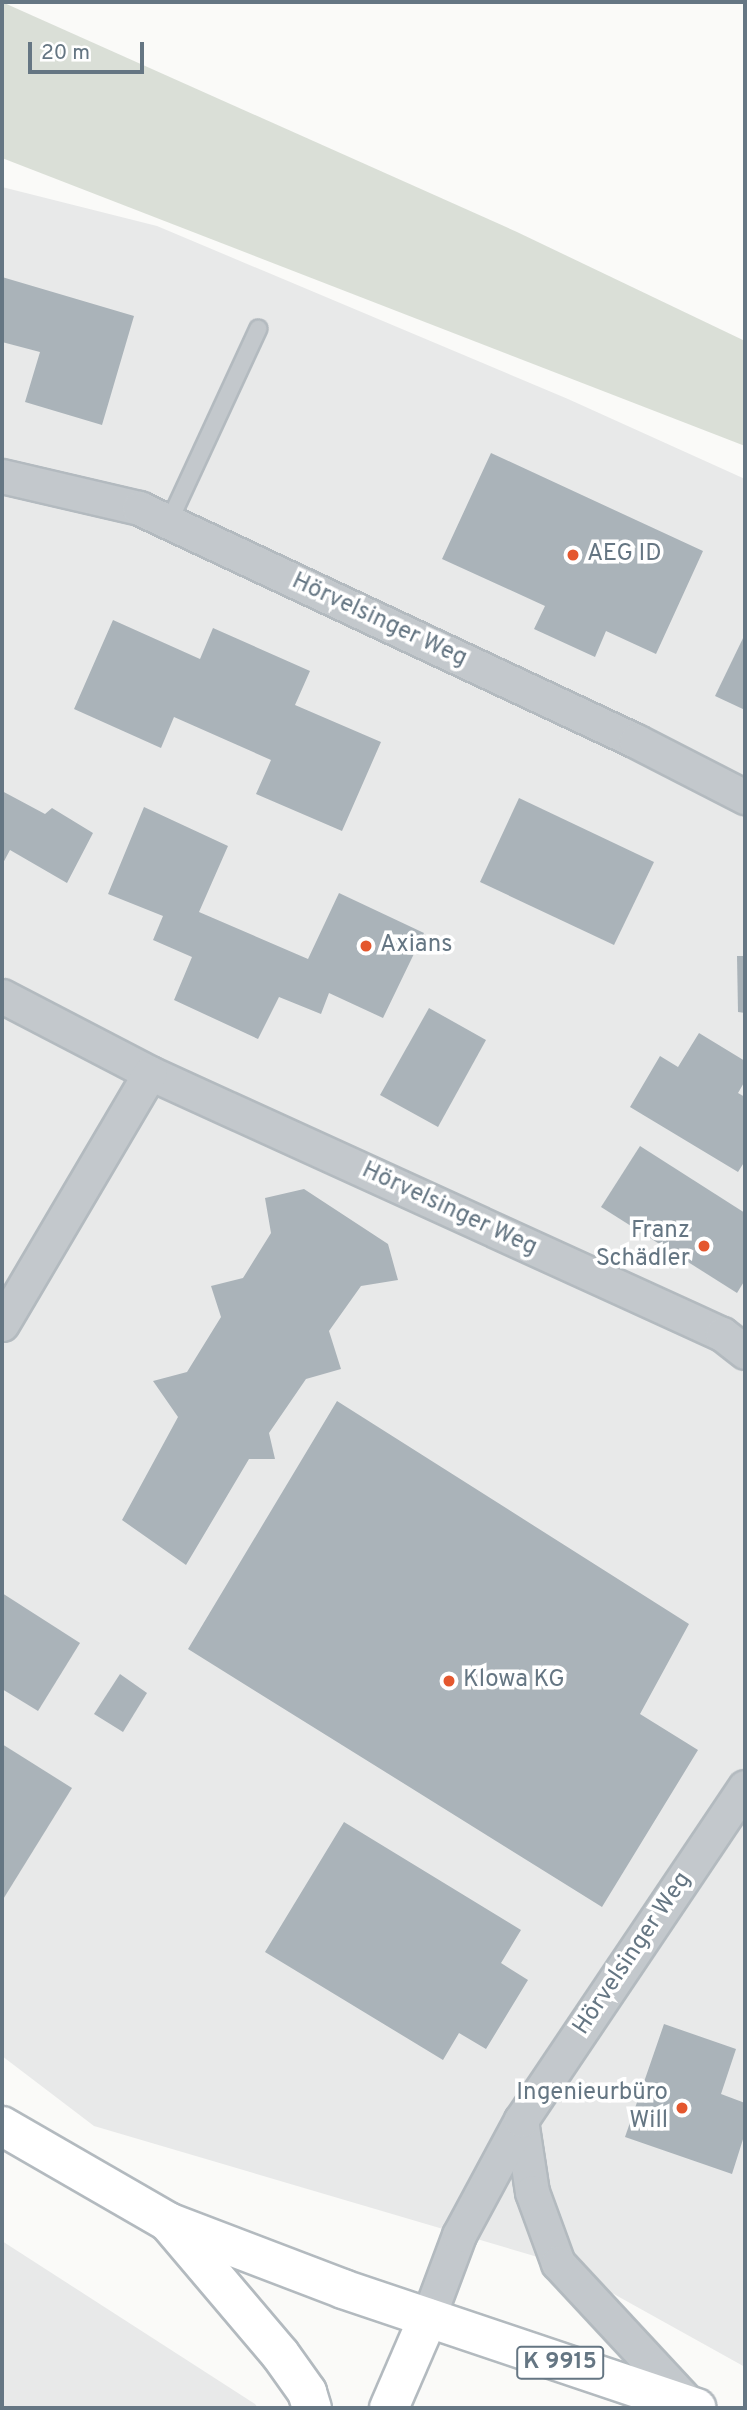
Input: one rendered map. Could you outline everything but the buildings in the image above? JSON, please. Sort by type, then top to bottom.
[{"type":"main road","name":"K 9915","points":[[2,2126],[168,2222],[428,2318],[695,2407]]},
{"type":"main road","points":[[168,2222],[280,2354],[307,2392],[312,2408]]},
{"type":"main road","points":[[389,2408],[428,2318]]},
{"type":"street","name":"Hörvelsinger Weg","points":[[2,476],[139,508],[636,741],[745,797]]},
{"type":"street","name":"Hörvelsinger Weg","points":[[2,996],[150,1073],[722,1334],[745,1352]]},
{"type":"street","points":[[2,1324],[150,1073]]},
{"type":"street","name":"Hörvelsinger Weg","points":[[428,2318],[459,2235],[521,2120],[745,1787]]},
{"type":"street","points":[[521,2120],[532,2192],[558,2263],[695,2407]]},
{"type":"lane","points":[[169,522],[258,329]]},
{"type":"shaded area","points":[[2,2],[517,232],[745,341],[745,446],[2,158]]},
{"type":"shaded area","points":[[2,187],[157,226],[568,399],[745,479],[745,2367],[558,2263],[94,2126],[2,2056]]},
{"type":"shaded area","points":[[2,2241],[255,2404],[258,2408],[2,2408]]},
{"type":"place","name":"AEG ID","points":[[573,555]]},
{"type":"place","name":"Axians","points":[[366,946]]},
{"type":"place","name":"Franz Schädler","points":[[704,1246]]},
{"type":"place","name":"Klowa KG","points":[[449,1681]]},
{"type":"place","name":"Ingenieurbüro Will","points":[[682,2108]]}]
